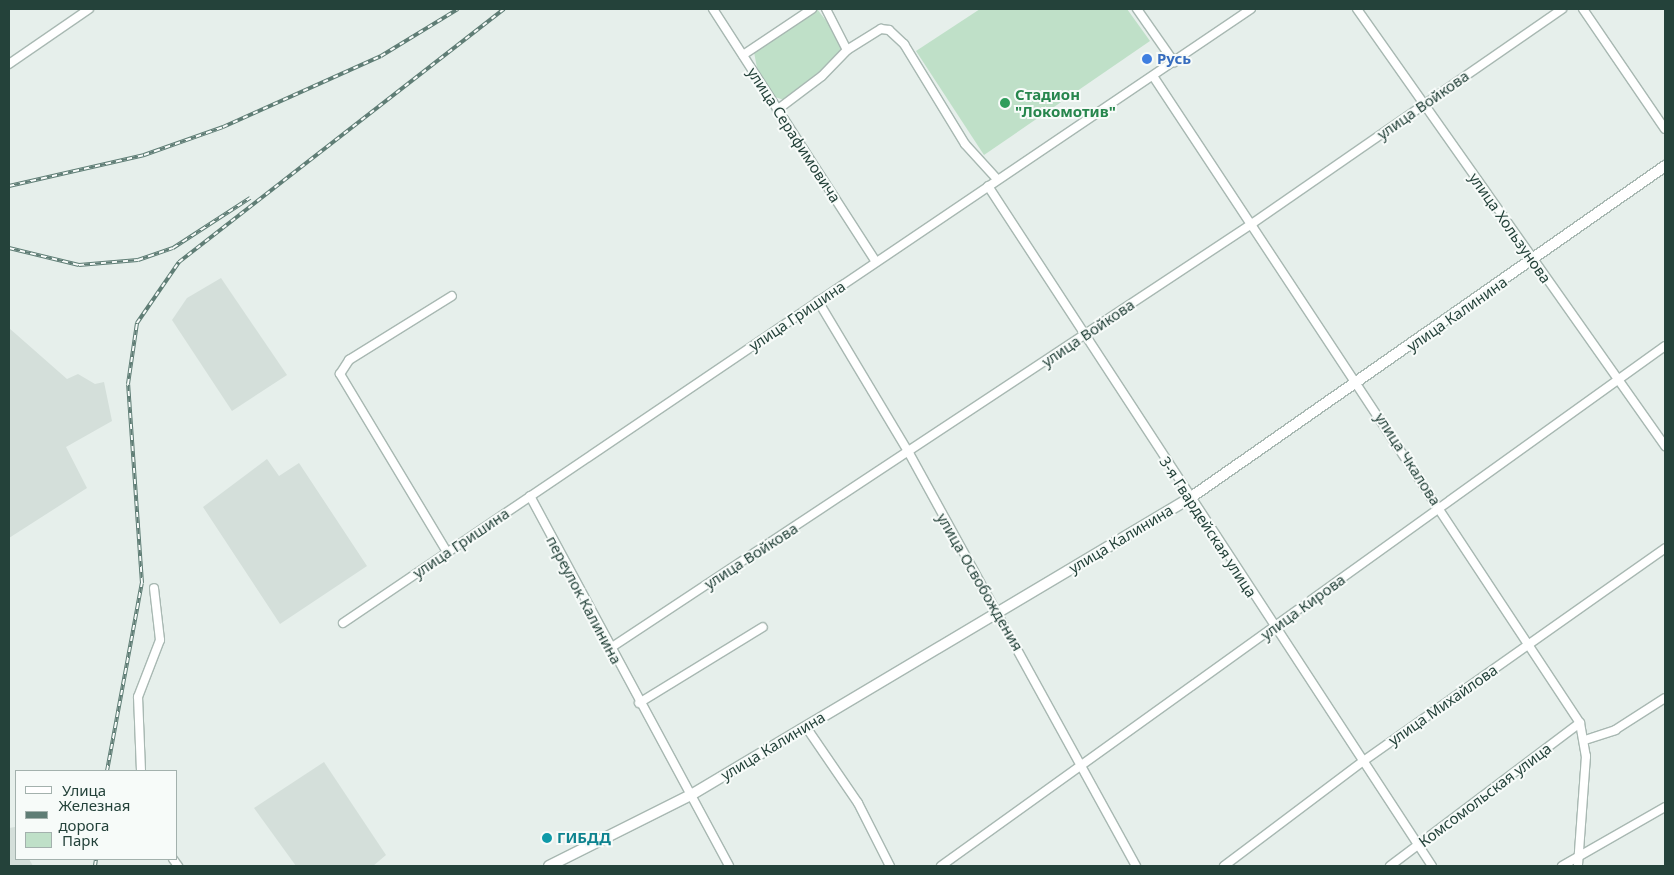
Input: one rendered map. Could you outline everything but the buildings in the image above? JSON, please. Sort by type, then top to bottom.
[{"type":"street","points":[[9,64],[88,9]]},
{"type":"street","name":"улица Серафимовича","points":[[714,9],[876,262]]},
{"type":"street","points":[[743,55],[812,9]]},
{"type":"street","points":[[826,9],[847,50]]},
{"type":"street","points":[[1137,9],[1174,62]]},
{"type":"street","name":"улица Гришина","points":[[343,623],[1251,9]]},
{"type":"street","name":"улица Хользунова","points":[[1357,9],[1665,446]]},
{"type":"street","name":"улица Войкова","points":[[609,649],[909,453],[1253,223],[1562,9]]},
{"type":"street","points":[[1583,9],[1665,129]]},
{"type":"street","points":[[777,110],[822,76],[847,50],[881,29],[898,36],[965,144],[997,179]]},
{"type":"street","name":"улица Чкалова","points":[[1153,76],[1359,383],[1531,644],[1580,723],[1584,740],[1578,866]]},
{"type":"street","name":"улица Калинина","points":[[549,866],[692,795],[1190,498],[1359,383],[1665,166]]},
{"type":"street","name":"3-я Гвардейская улица","points":[[988,186],[1273,629],[1432,866]]},
{"type":"street","points":[[446,552],[340,374],[349,360],[452,296]]},
{"type":"street","name":"улица Освобождения","points":[[818,301],[909,453],[1083,763],[1136,866]]},
{"type":"street","name":"улица Кирова","points":[[941,866],[1665,346]]},
{"type":"street","name":"переулок Калинина","points":[[530,496],[609,649],[692,795],[729,866]]},
{"type":"street","name":"улица Михайлова","points":[[1224,866],[1362,762],[1665,548]]},
{"type":"street","points":[[141,770],[138,697],[160,640],[154,588]]},
{"type":"street","points":[[639,703],[763,627]]},
{"type":"street","points":[[1584,740],[1615,730],[1665,698]]},
{"type":"street","name":"Комсомольская улица","points":[[1390,866],[1580,723]]},
{"type":"street","points":[[806,727],[858,802],[890,866]]},
{"type":"street","points":[[1562,866],[1665,807]]},
{"type":"shaded area","points":[[221,278],[287,375],[232,411],[172,320],[187,298]]},
{"type":"shaded area","points":[[9,328],[67,379],[78,374],[95,384],[104,382],[112,421],[66,447],[87,488],[9,538]]},
{"type":"shaded area","points":[[267,459],[279,476],[299,463],[367,566],[280,624],[203,507]]},
{"type":"shaded area","points":[[324,762],[386,855],[373,866],[296,866],[254,808]]},
{"type":"shaded area","points":[[15,827],[15,860],[30,860],[33,866],[9,866],[9,828]]},
{"type":"green space","points":[[817,9],[842,41],[842,53],[784,100],[775,97],[757,68],[754,52]]},
{"type":"green space","name":"Стадион \"Локомотив\"","points":[[980,9],[1127,9],[1150,41],[984,155],[916,51]]},
{"type":"railway","points":[[9,186],[144,155],[223,127],[381,56],[458,9]]},
{"type":"railway","points":[[107,770],[142,583],[128,384],[137,323],[179,262],[504,9]]},
{"type":"railway","points":[[9,248],[79,265],[138,260],[173,248],[250,198]]},
{"type":"railway","points":[[95,866],[96,860]]},
{"type":"place","name":"Русь","points":[[1147,59]]},
{"type":"place","name":"Стадион \"Локомотив\"","points":[[1005,103]]},
{"type":"place","name":"ГИБДД","points":[[547,838]]}]
